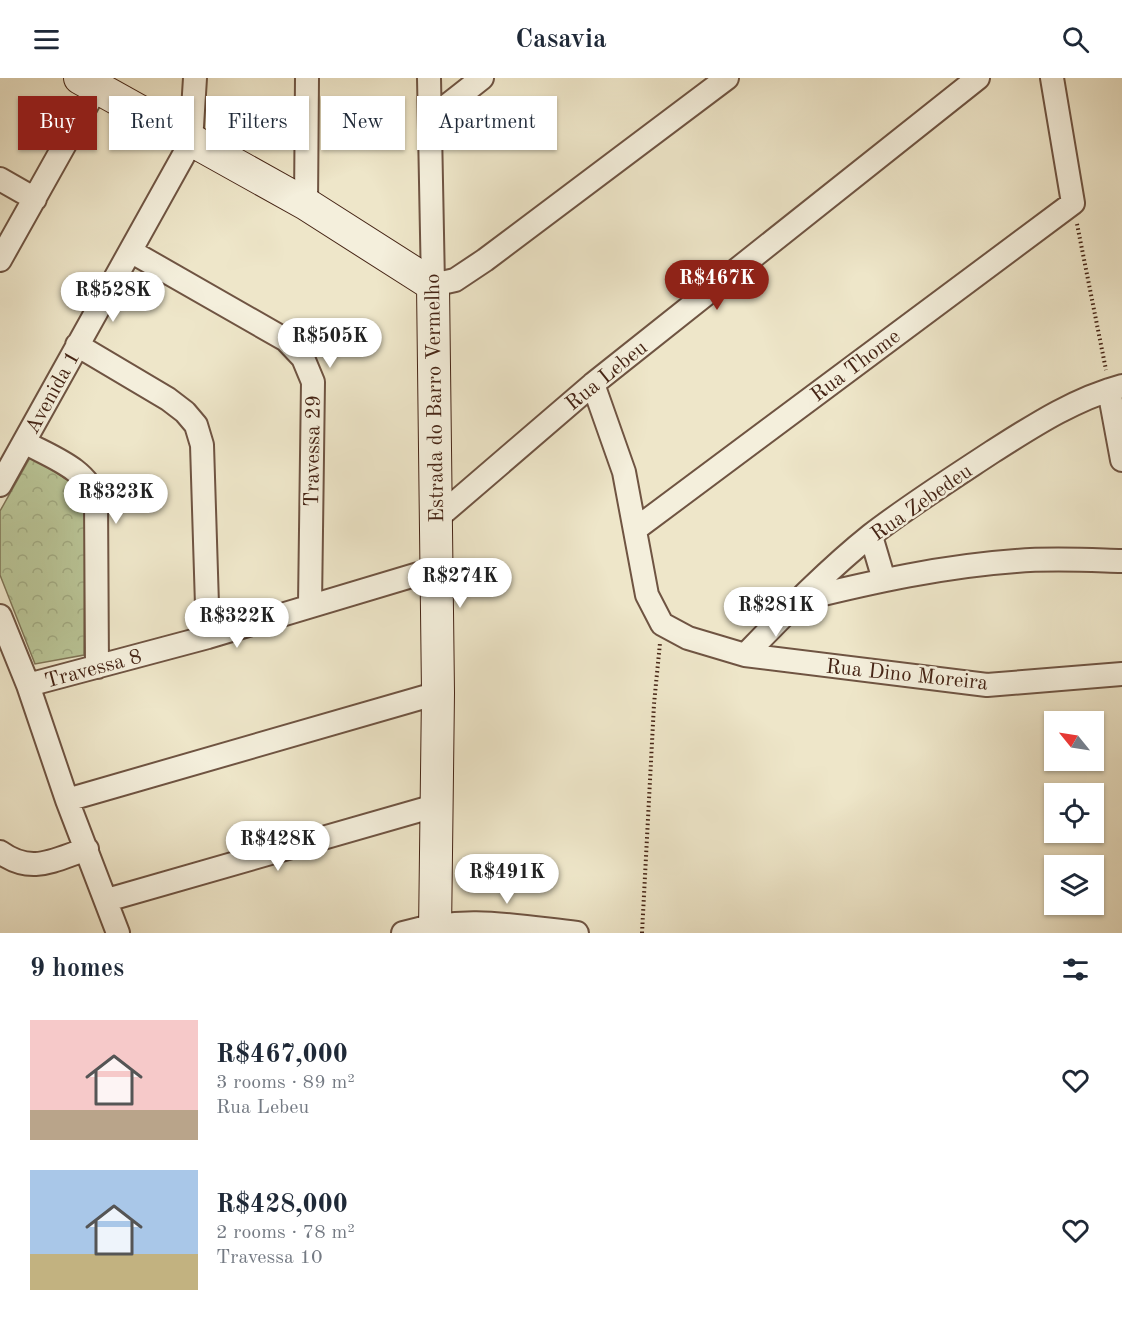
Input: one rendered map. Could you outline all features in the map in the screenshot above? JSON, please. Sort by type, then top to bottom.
[{"type":"street","points":[[194,96],[195,78]]},
{"type":"street","points":[[306,204],[307,78]]},
{"type":"street","name":"Estrada do Barro Vermelho","points":[[429,78],[429,96]]},
{"type":"street","points":[[459,96],[482,78]]},
{"type":"street","points":[[194,144],[306,204],[433,285],[455,280],[485,260],[727,78]]},
{"type":"street","name":"Rua Lebeu","points":[[436,519],[593,384],[978,78]]},
{"type":"street","points":[[1052,78],[1073,203]]},
{"type":"street","points":[[0,261],[35,199],[89,83],[111,96]]},
{"type":"street","name":"Avenida 1","points":[[0,485],[77,345],[132,252],[187,150]]},
{"type":"street","name":"Estrada do Barro Vermelho","points":[[431,150],[438,693],[435,928]]},
{"type":"street","points":[[0,179],[35,199]]},
{"type":"street","name":"Rua Thome","points":[[637,528],[1073,203]]},
{"type":"street","name":"Travessa 29","points":[[132,252],[286,340],[303,358],[313,382],[310,605]]},
{"type":"street","points":[[77,345],[168,399],[196,425],[202,445],[208,637]]},
{"type":"street","points":[[593,384],[624,472],[637,528],[647,595],[662,624]]},
{"type":"street","points":[[1116,388],[1122,460]]},
{"type":"street","name":"Rua Zebedeu","points":[[745,655],[798,600],[871,536],[1023,432],[1067,406],[1116,388]]},
{"type":"street","points":[[24,442],[82,476],[93,488],[96,500],[97,668]]},
{"type":"street","points":[[871,536],[884,580]]},
{"type":"street","points":[[798,600],[884,580],[1013,561],[1061,559],[1122,561]]},
{"type":"street","name":"Travessa 8","points":[[28,685],[208,637],[435,569]]},
{"type":"street","points":[[0,616],[28,685],[118,933]]},
{"type":"street","name":"Rua Dino Moreira","points":[[662,624],[699,642],[745,655],[987,685],[1122,674]]},
{"type":"street","points":[[68,800],[438,693]]},
{"type":"street","points":[[107,900],[438,805]]},
{"type":"street","points":[[0,852],[23,865],[37,864],[87,849]]},
{"type":"street","points":[[403,933],[472,922],[577,933]]},
{"type":"path","points":[[1073,203],[1116,388]]},
{"type":"path","points":[[642,933],[654,704],[662,624]]},
{"type":"green space","points":[[31,456],[85,492],[84,655],[35,664],[0,575],[0,511]]}]
